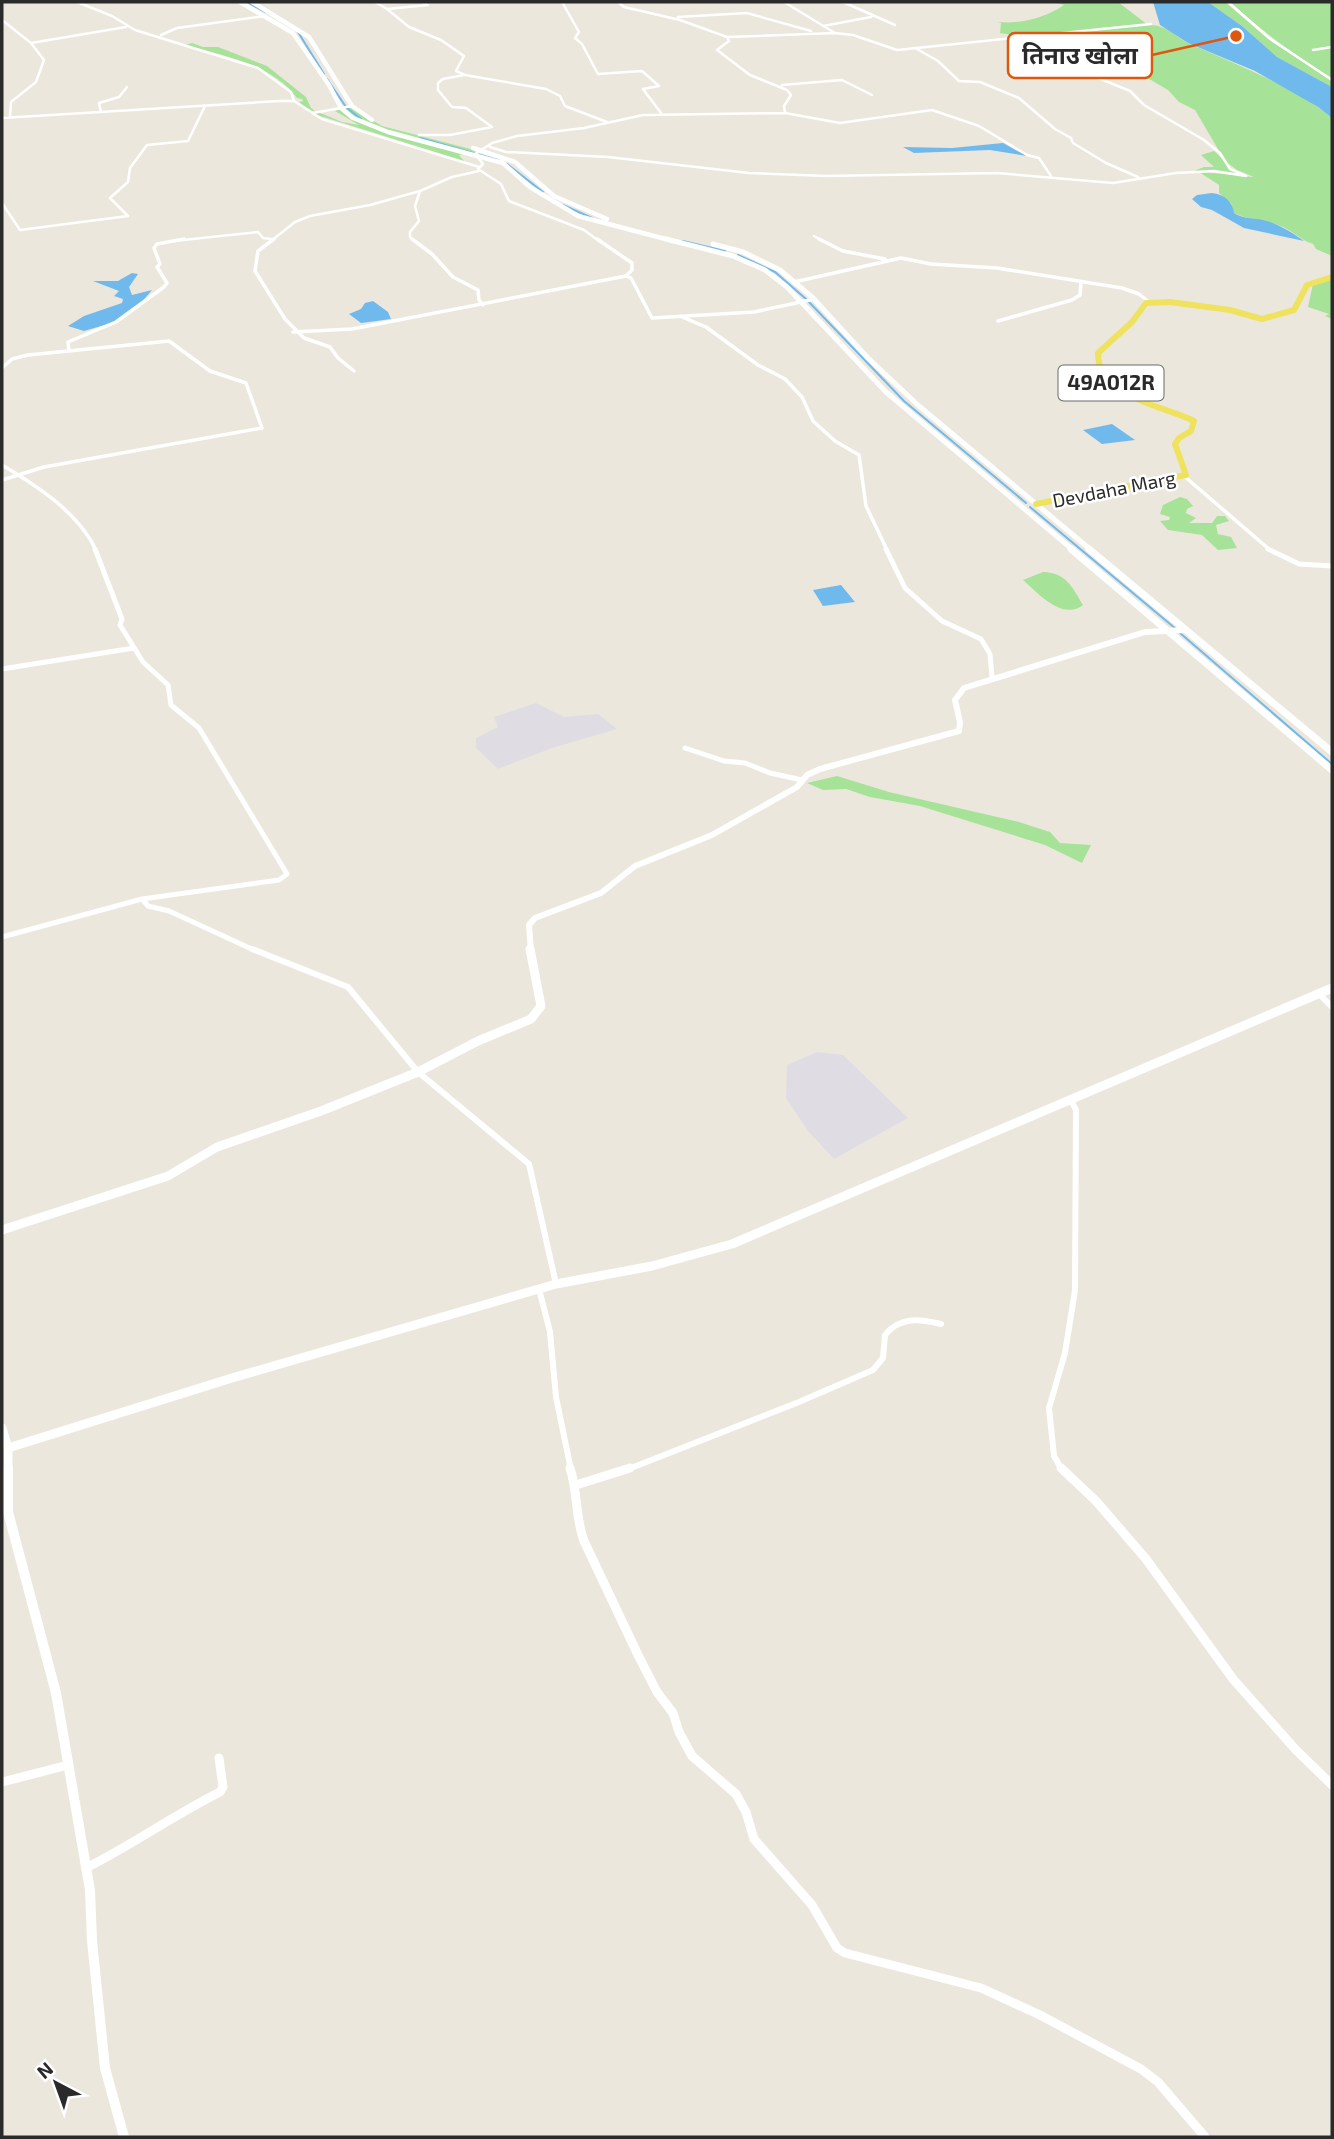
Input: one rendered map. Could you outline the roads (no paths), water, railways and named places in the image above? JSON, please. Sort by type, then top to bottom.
[{"type":"main road","points":[[240,2],[293,33],[329,85],[341,108],[353,118],[388,132],[477,152],[507,166],[530,187],[578,216],[708,248],[747,261],[779,279],[886,393],[1332,770]]},
{"type":"main road","points":[[253,2],[309,37],[352,106],[362,115],[382,124],[515,163],[554,196],[590,213],[743,252],[780,270],[815,299],[868,358],[909,398],[1332,752]]},
{"type":"main road","points":[[1149,302],[1230,310],[1267,318],[1294,310],[1307,285],[1332,277]]},
{"type":"main road","name":"Devdaha Marg","points":[[1036,504],[1184,476],[1186,470],[1175,443],[1191,431],[1194,421],[1139,400],[1117,387],[1101,372],[1096,358],[1149,302]]},
{"type":"main road","points":[[1020,507],[1036,504]]},
{"type":"street","points":[[77,2],[112,16],[126,27],[258,68],[291,92],[294,101],[322,119],[479,169],[502,184],[509,201],[584,230],[632,263],[632,270],[626,276],[484,305],[352,329],[340,327],[293,332]]},
{"type":"street","points":[[375,2],[409,27],[432,35],[464,56],[456,71],[546,89],[560,96],[565,106],[607,122]]},
{"type":"street","points":[[387,9],[428,5],[422,2]]},
{"type":"street","points":[[562,2],[579,32],[575,38],[582,44],[598,74],[642,71],[659,86],[643,89],[661,113]]},
{"type":"street","points":[[618,2],[632,10],[670,17],[696,18],[747,13],[820,33]]},
{"type":"street","points":[[784,2],[835,33]]},
{"type":"street","points":[[844,2],[895,25]]},
{"type":"street","points":[[1228,2],[1269,38],[1332,80]]},
{"type":"street","points":[[161,35],[177,28],[265,16]]},
{"type":"street","points":[[670,17],[727,37],[835,33],[853,35],[894,50],[1151,24]]},
{"type":"street","points":[[823,26],[873,17]]},
{"type":"street","points":[[2,19],[31,43],[44,60],[36,82],[11,102],[10,117]]},
{"type":"street","points":[[31,43],[126,27]]},
{"type":"street","points":[[727,37],[729,41],[717,50],[748,74],[768,84],[842,80],[872,95]]},
{"type":"street","points":[[490,147],[506,152],[608,157],[749,173],[825,176],[997,173],[1113,183],[1202,171],[1246,176],[1230,169],[1220,153],[1204,140],[1144,105],[1130,91],[1049,58],[1021,38]]},
{"type":"street","points":[[1313,50],[1332,47]]},
{"type":"street","points":[[916,48],[938,61],[959,82],[980,82],[1018,98],[1055,129],[1071,138],[1079,148],[1141,178]]},
{"type":"street","points":[[419,135],[450,135],[492,127],[466,108],[452,107],[438,90],[438,83],[443,79],[466,75]]},
{"type":"street","points":[[782,85],[791,95],[784,106],[785,113]]},
{"type":"street","points":[[101,112],[99,103],[119,97],[127,87]]},
{"type":"street","points":[[2,118],[294,101]]},
{"type":"street","points":[[2,203],[20,230],[128,216],[110,198],[125,189],[131,174],[130,168],[142,148],[147,145],[188,141],[205,106]]},
{"type":"street","points":[[313,113],[352,106]]},
{"type":"street","points":[[354,371],[330,348],[320,347],[293,332],[255,271],[258,251],[271,239],[310,216],[360,207],[420,191],[479,169],[483,164],[477,152],[490,147],[492,143],[517,135],[584,128],[661,113],[785,113],[840,122],[862,122],[932,110],[965,118],[1027,155],[1039,158],[1051,176]]},
{"type":"street","points":[[420,191],[415,206],[419,220],[410,232],[410,237],[432,254],[453,277],[478,290],[479,300],[484,305]]},
{"type":"street","points":[[69,351],[68,342],[71,340],[116,324],[163,289],[167,283],[157,267],[160,264],[154,248],[157,244],[189,236],[258,232],[263,238],[271,239]]},
{"type":"street","points":[[814,236],[843,251],[873,258],[901,258],[930,264],[997,268],[1129,290],[1149,302]]},
{"type":"street","points":[[794,282],[901,258]]},
{"type":"street","points":[[626,276],[631,278],[652,318],[754,312],[815,299]]},
{"type":"street","points":[[998,321],[1072,300],[1080,295],[1081,282]]},
{"type":"street","points":[[680,316],[706,327],[758,365],[785,379],[802,397],[813,421],[835,441],[859,455],[866,506],[905,588],[942,621],[981,639],[990,654],[992,677]]},
{"type":"street","points":[[2,368],[12,359],[28,355],[169,341],[210,371],[246,383],[262,428],[44,467],[2,480]]},
{"type":"street","points":[[2,465],[60,504],[92,541],[100,557],[100,565],[110,582],[122,619],[120,625],[144,662],[168,685],[171,705],[199,728],[288,874],[279,880],[142,899],[2,937]]},
{"type":"street","points":[[1184,476],[1272,552],[1299,564],[1332,566]]},
{"type":"street","points":[[2,1230],[168,1176],[218,1147],[321,1111],[418,1072],[478,1041],[531,1019],[541,1006],[528,936],[529,925],[535,918],[601,893],[635,866],[712,835],[797,788],[802,780],[820,769],[959,730],[961,722],[955,700],[964,688],[992,677],[1145,632],[1186,631]]},
{"type":"street","points":[[2,669],[134,648]]},
{"type":"street","points":[[685,747],[724,761],[745,763],[770,773],[802,780]]},
{"type":"street","points":[[142,899],[148,906],[169,911],[231,937],[265,956],[348,987],[418,1072],[529,1164],[556,1284]]},
{"type":"street","points":[[8,1448],[232,1378],[556,1284],[652,1266],[732,1244],[1332,988]]},
{"type":"street","points":[[1320,994],[1332,1007]]},
{"type":"street","points":[[1071,1100],[1076,1110],[1075,1290],[1065,1353],[1049,1408],[1054,1457],[1146,1559],[1233,1679],[1296,1750],[1332,1785]]},
{"type":"street","points":[[539,1289],[544,1301],[551,1340],[556,1398],[567,1457],[576,1485],[577,1523],[584,1541],[638,1655],[657,1692],[673,1713],[679,1732],[692,1756],[736,1794],[746,1812],[754,1839],[817,1912],[837,1948],[845,1953],[981,1988],[1040,2015],[1141,2068],[1158,2082],[1205,2137]]},
{"type":"street","points":[[576,1485],[644,1464],[659,1455],[724,1432],[873,1370],[883,1358],[881,1346],[887,1332],[896,1323],[922,1319],[941,1324]]},
{"type":"street","points":[[2,1429],[8,1448],[8,1512],[56,1693],[86,1868],[105,2068],[124,2137]]},
{"type":"street","points":[[86,1868],[122,1850],[182,1811],[220,1792],[223,1787],[219,1758]]},
{"type":"street","points":[[2,1782],[68,1765]]},
{"type":"water","points":[[1153,2],[1208,2],[1242,26],[1277,57],[1332,87],[1332,118],[1255,71],[1188,43],[1160,25]]},
{"type":"water","points":[[1003,143],[1027,156],[990,150],[914,153],[903,147],[952,148]]},
{"type":"water","points":[[1212,193],[1227,199],[1237,215],[1276,224],[1304,241],[1244,228],[1212,210],[1201,207],[1192,199],[1197,195]]},
{"type":"water","points":[[132,273],[138,274],[129,287],[132,295],[152,290],[136,309],[115,322],[84,331],[68,326],[84,316],[122,303],[123,299],[114,296],[119,291],[93,281],[118,281]]},
{"type":"water","points":[[373,301],[388,312],[391,319],[361,323],[349,314],[361,309],[365,303]]},
{"type":"water","points":[[1112,424],[1135,440],[1102,444],[1083,430]]},
{"type":"water","points":[[841,585],[855,602],[823,606],[813,590]]},
{"type":"waterway","points":[[247,2],[265,12]]},
{"type":"waterway","points":[[298,32],[324,74]]},
{"type":"waterway","points":[[327,79],[346,107]]},
{"type":"waterway","points":[[347,108],[361,119]]},
{"type":"waterway","points":[[420,138],[498,160]]},
{"type":"waterway","points":[[507,164],[543,192]]},
{"type":"waterway","points":[[563,205],[592,218]]},
{"type":"waterway","points":[[683,241],[725,251]]},
{"type":"waterway","points":[[738,255],[775,272],[806,299]]},
{"type":"waterway","points":[[808,301],[904,401],[1026,503]]},
{"type":"waterway","points":[[1030,507],[1176,629]]},
{"type":"waterway","points":[[1180,633],[1332,764]]},
{"type":"place","name":"तिनाउ खोला","points":[[1236,36]]}]
